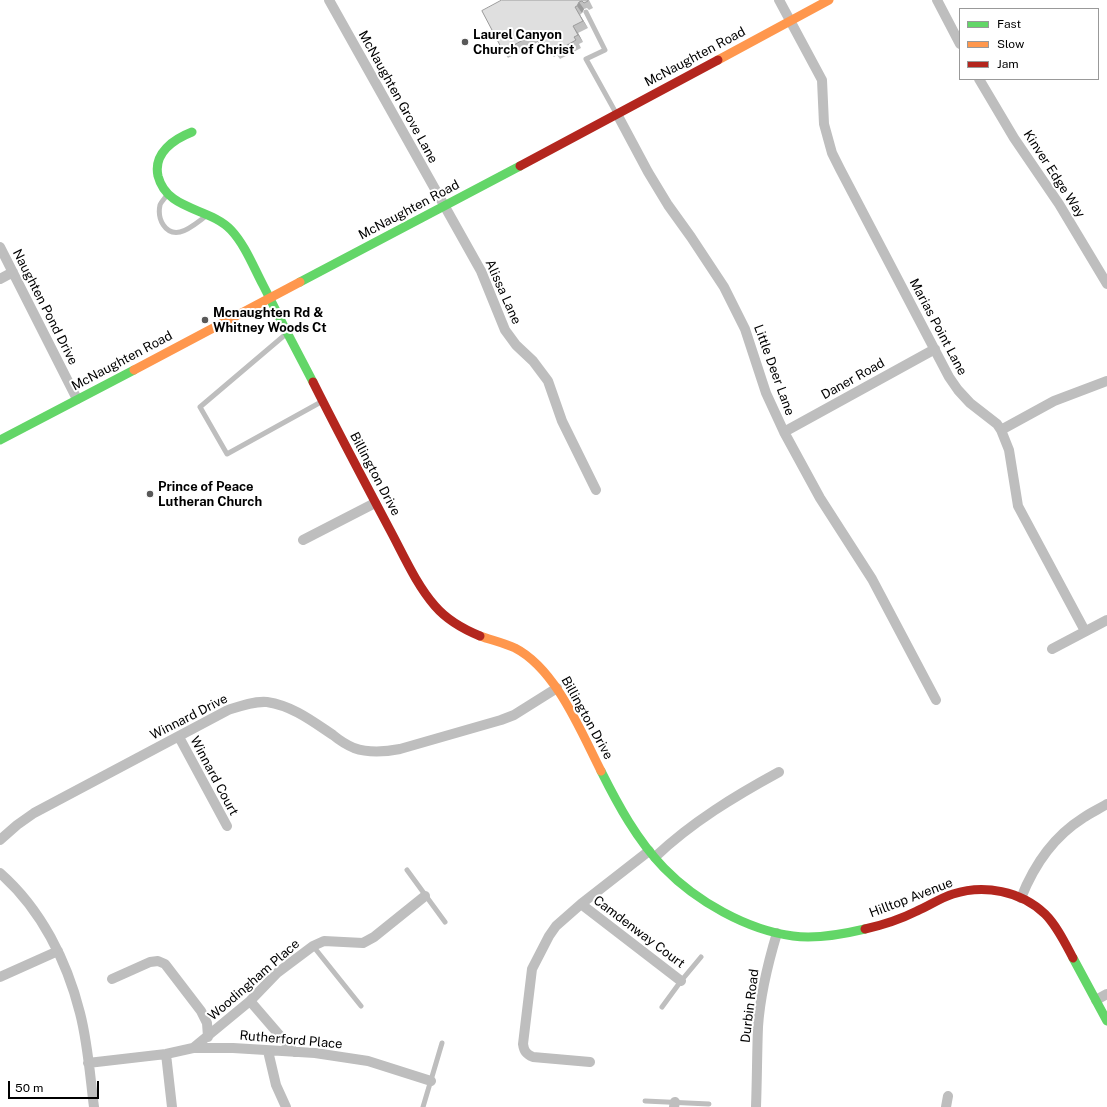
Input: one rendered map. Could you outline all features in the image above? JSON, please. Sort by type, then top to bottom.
[{"type":"street","name":"McNaughten Grove Lane","points":[[329,0],[445,206]]},
{"type":"street","name":"Marias Point Lane","points":[[779,0],[822,80],[824,124],[832,153],[949,377],[970,403],[997,424],[1002,430],[1009,450],[1018,506],[1085,631]]},
{"type":"street","name":"McNaughten Road","points":[[0,440],[445,206],[829,0]]},
{"type":"street","points":[[937,0],[959,42]]},
{"type":"street","name":"Kinver Edge Way","points":[[980,80],[1014,138],[1059,204],[1106,280]]},
{"type":"street","name":"Little Deer Lane","points":[[617,114],[648,172],[668,205],[714,270],[734,305],[745,329],[766,393],[784,432],[820,498],[872,579],[936,700]]},
{"type":"street","points":[[167,194],[158,175],[157,166],[161,154],[183,135],[192,132]]},
{"type":"street","name":"Billington Drive","points":[[167,194],[174,200],[209,214],[226,225],[232,231],[270,298],[375,503],[419,584],[435,606],[446,618],[462,628],[485,638],[513,647],[541,667],[557,688],[635,831],[652,854],[683,885],[700,899],[726,913],[777,933]]},
{"type":"street","name":"Alissa Lane","points":[[445,206],[481,271],[505,330],[516,345],[533,361],[548,380],[562,421],[596,490]]},
{"type":"street","name":"Naughten Pond Drive","points":[[0,247],[77,399]]},
{"type":"street","points":[[0,279],[13,272]]},
{"type":"street","name":"Daner Road","points":[[784,432],[935,349]]},
{"type":"street","points":[[1002,430],[1054,401],[1107,381]]},
{"type":"street","points":[[303,540],[375,503]]},
{"type":"street","points":[[1052,649],[1107,620]]},
{"type":"street","name":"Winnard Drive","points":[[0,840],[34,813],[228,710],[247,704],[266,702],[284,706],[302,714],[339,740],[354,748],[385,752],[501,720],[514,715],[557,688]]},
{"type":"street","name":"Winnard Court","points":[[179,737],[227,826]]},
{"type":"street","name":"Camdenway Court","points":[[590,1062],[527,1055],[524,1050],[523,1044],[532,969],[549,936],[556,926],[581,904],[670,843],[708,814],[742,792],[779,772]]},
{"type":"street","points":[[1021,898],[1027,883],[1050,846],[1068,828],[1083,817],[1107,804]]},
{"type":"street","points":[[0,872],[27,900],[58,951],[73,987],[81,1015],[94,1107]]},
{"type":"street","name":"Hilltop Avenue","points":[[777,933],[797,936],[837,934],[875,928],[907,916],[952,895],[963,892],[988,890],[1006,893],[1021,898],[1044,914],[1054,925],[1107,1021]]},
{"type":"street","name":"Woodingham Place","points":[[88,1063],[166,1054],[193,1048],[250,1001],[277,974],[312,946],[324,941],[356,944],[363,943],[369,940],[425,896]]},
{"type":"street","name":"Camdenway Court","points":[[581,904],[681,980]]},
{"type":"street","name":"Durbin Road","points":[[756,1107],[758,1025],[763,990],[777,933]]},
{"type":"street","points":[[0,977],[58,951]]},
{"type":"street","points":[[112,979],[150,962],[165,964],[201,1011],[207,1023],[208,1037]]},
{"type":"street","points":[[1096,1000],[1107,994]]},
{"type":"street","points":[[250,1001],[294,1052]]},
{"type":"street","name":"Rutherford Place","points":[[193,1048],[233,1048],[315,1053],[368,1061],[431,1081]]},
{"type":"street","points":[[268,1051],[276,1085],[286,1107]]},
{"type":"street","points":[[166,1054],[172,1107]]},
{"type":"street","points":[[946,1107],[948,1096]]},
{"type":"lane","points":[[586,12],[605,50],[586,59],[617,114]]},
{"type":"lane","points":[[167,194],[160,205],[160,216],[167,231],[173,233],[182,232],[209,214]]},
{"type":"lane","points":[[287,333],[200,407],[227,454],[323,402]]},
{"type":"lane","points":[[407,870],[445,922]]},
{"type":"lane","points":[[312,946],[360,1006]]},
{"type":"lane","points":[[662,1007],[681,980],[701,957]]},
{"type":"lane","points":[[423,1107],[442,1043]]},
{"type":"lane","points":[[645,1101],[674,1105],[709,1104]]},
{"type":"building","points":[[502,0],[588,1],[584,3],[582,1],[579,2],[575,7],[583,21],[573,26],[578,35],[574,37],[576,40],[555,52],[552,48],[549,50],[547,46],[542,49],[534,34],[503,51],[482,11]]},
{"type":"traffic: fast","points":[[192,132],[172,143],[162,154],[157,168],[158,176],[163,187],[170,196],[190,208],[222,223],[236,236],[248,256],[313,382]]},
{"type":"traffic: fast","points":[[300,282],[520,166]]},
{"type":"traffic: fast","points":[[0,440],[134,370]]},
{"type":"traffic: fast","points":[[601,771],[629,822],[654,857],[691,892],[723,912],[740,921],[776,933],[801,937],[829,936],[865,929]]},
{"type":"traffic: fast","points":[[1073,958],[1107,1021]]},
{"type":"traffic: slow","points":[[718,60],[829,0]]},
{"type":"traffic: slow","points":[[134,370],[300,282]]},
{"type":"traffic: slow","points":[[480,636],[515,648],[530,658],[543,671],[555,686],[576,720],[601,771]]},
{"type":"traffic: jam","points":[[520,166],[718,60]]},
{"type":"traffic: jam","points":[[313,382],[416,579],[435,606],[445,616],[461,627],[480,636]]},
{"type":"traffic: jam","points":[[865,929],[905,917],[953,894],[965,891],[989,890],[1014,895],[1035,906],[1045,914],[1053,924],[1073,958]]},
{"type":"place","name":"Laurel Canyon Church of Christ","points":[[465,42]]},
{"type":"place","name":"Mcnaughten Rd & Whitney Woods Ct","points":[[205,320]]},
{"type":"place","name":"Prince of Peace Lutheran Church","points":[[150,494]]}]
